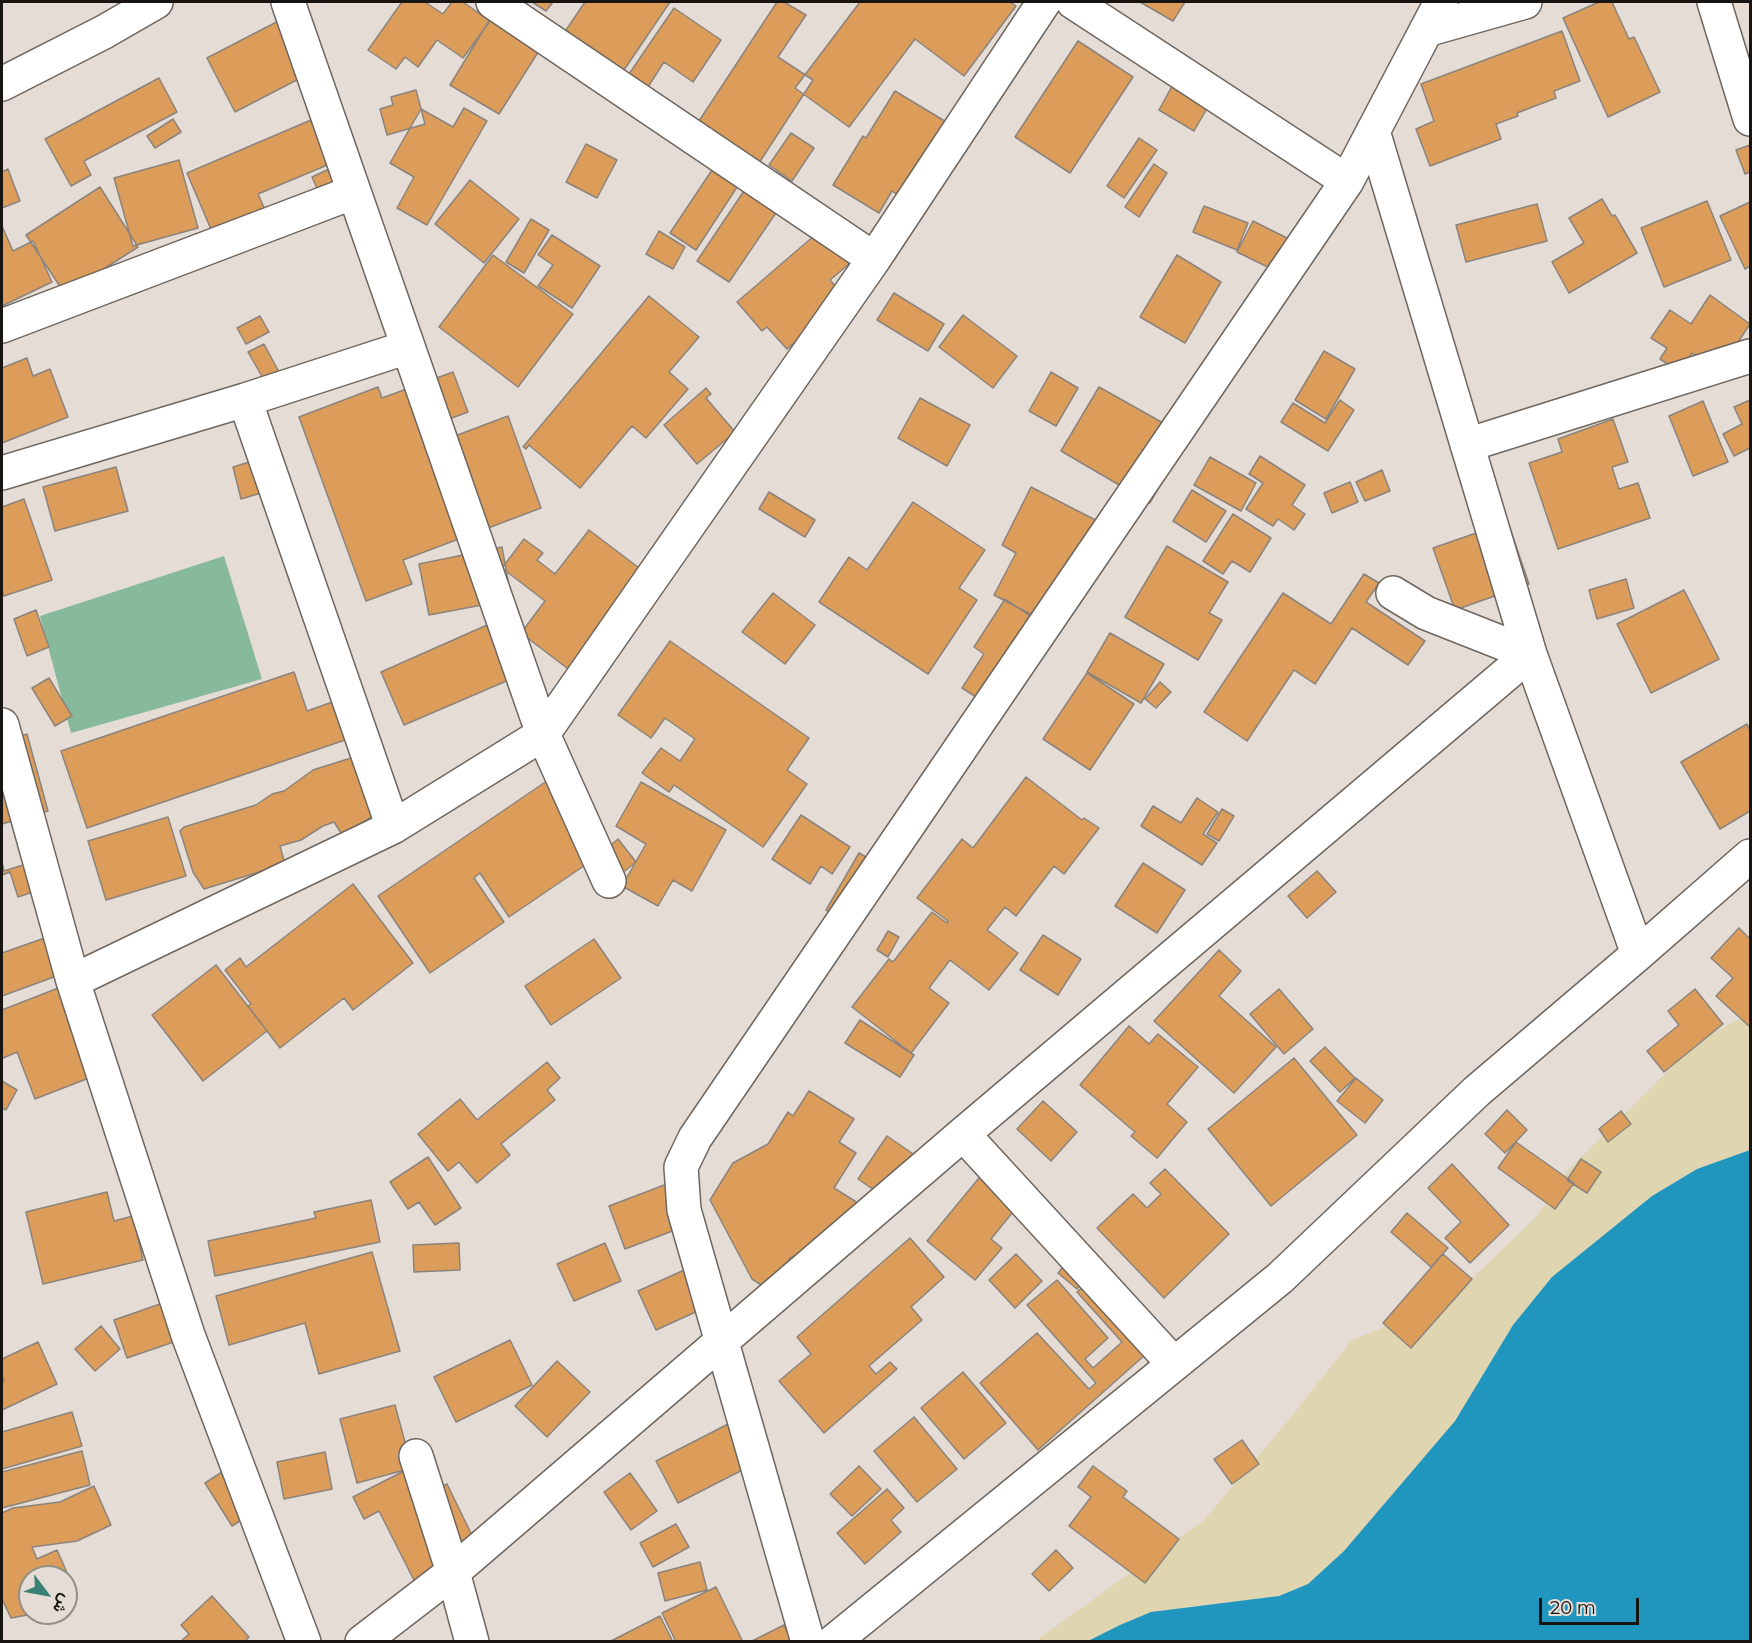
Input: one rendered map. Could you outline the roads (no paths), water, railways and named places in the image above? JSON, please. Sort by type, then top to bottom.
[{"type":"street","points":[[2,84],[104,32],[156,2]]},
{"type":"street","points":[[288,2],[543,734],[609,881]]},
{"type":"street","points":[[493,2],[874,259]]},
{"type":"street","points":[[73,981],[393,827],[543,734],[874,259],[1044,2]]},
{"type":"street","points":[[1073,2],[1347,181]]},
{"type":"street","points":[[808,1641],[684,1210],[681,1167],[694,1138],[1347,181],[1433,16],[1525,2]]},
{"type":"street","points":[[1714,2],[1750,119]]},
{"type":"street","points":[[1373,130],[1530,654],[1638,954]]},
{"type":"street","points":[[2,326],[354,192]]},
{"type":"street","points":[[2,473],[245,400],[408,347]]},
{"type":"street","points":[[1467,445],[1750,356]]},
{"type":"street","points":[[245,400],[393,827]]},
{"type":"street","points":[[1393,593],[1426,613],[1530,654]]},
{"type":"street","points":[[362,1641],[453,1572],[963,1134],[1530,654]]},
{"type":"street","points":[[2,725],[73,981],[188,1335],[304,1641]]},
{"type":"street","points":[[833,1641],[1280,1278],[1477,1090],[1750,856]]},
{"type":"street","points":[[963,1134],[1174,1364]]},
{"type":"street","points":[[416,1456],[453,1572],[472,1641]]},
{"type":"water","points":[[1750,1150],[1750,1641],[1088,1641],[1151,1612],[1279,1596],[1308,1584],[1344,1551],[1455,1421],[1513,1325],[1552,1277],[1652,1196],[1697,1169]]}]
